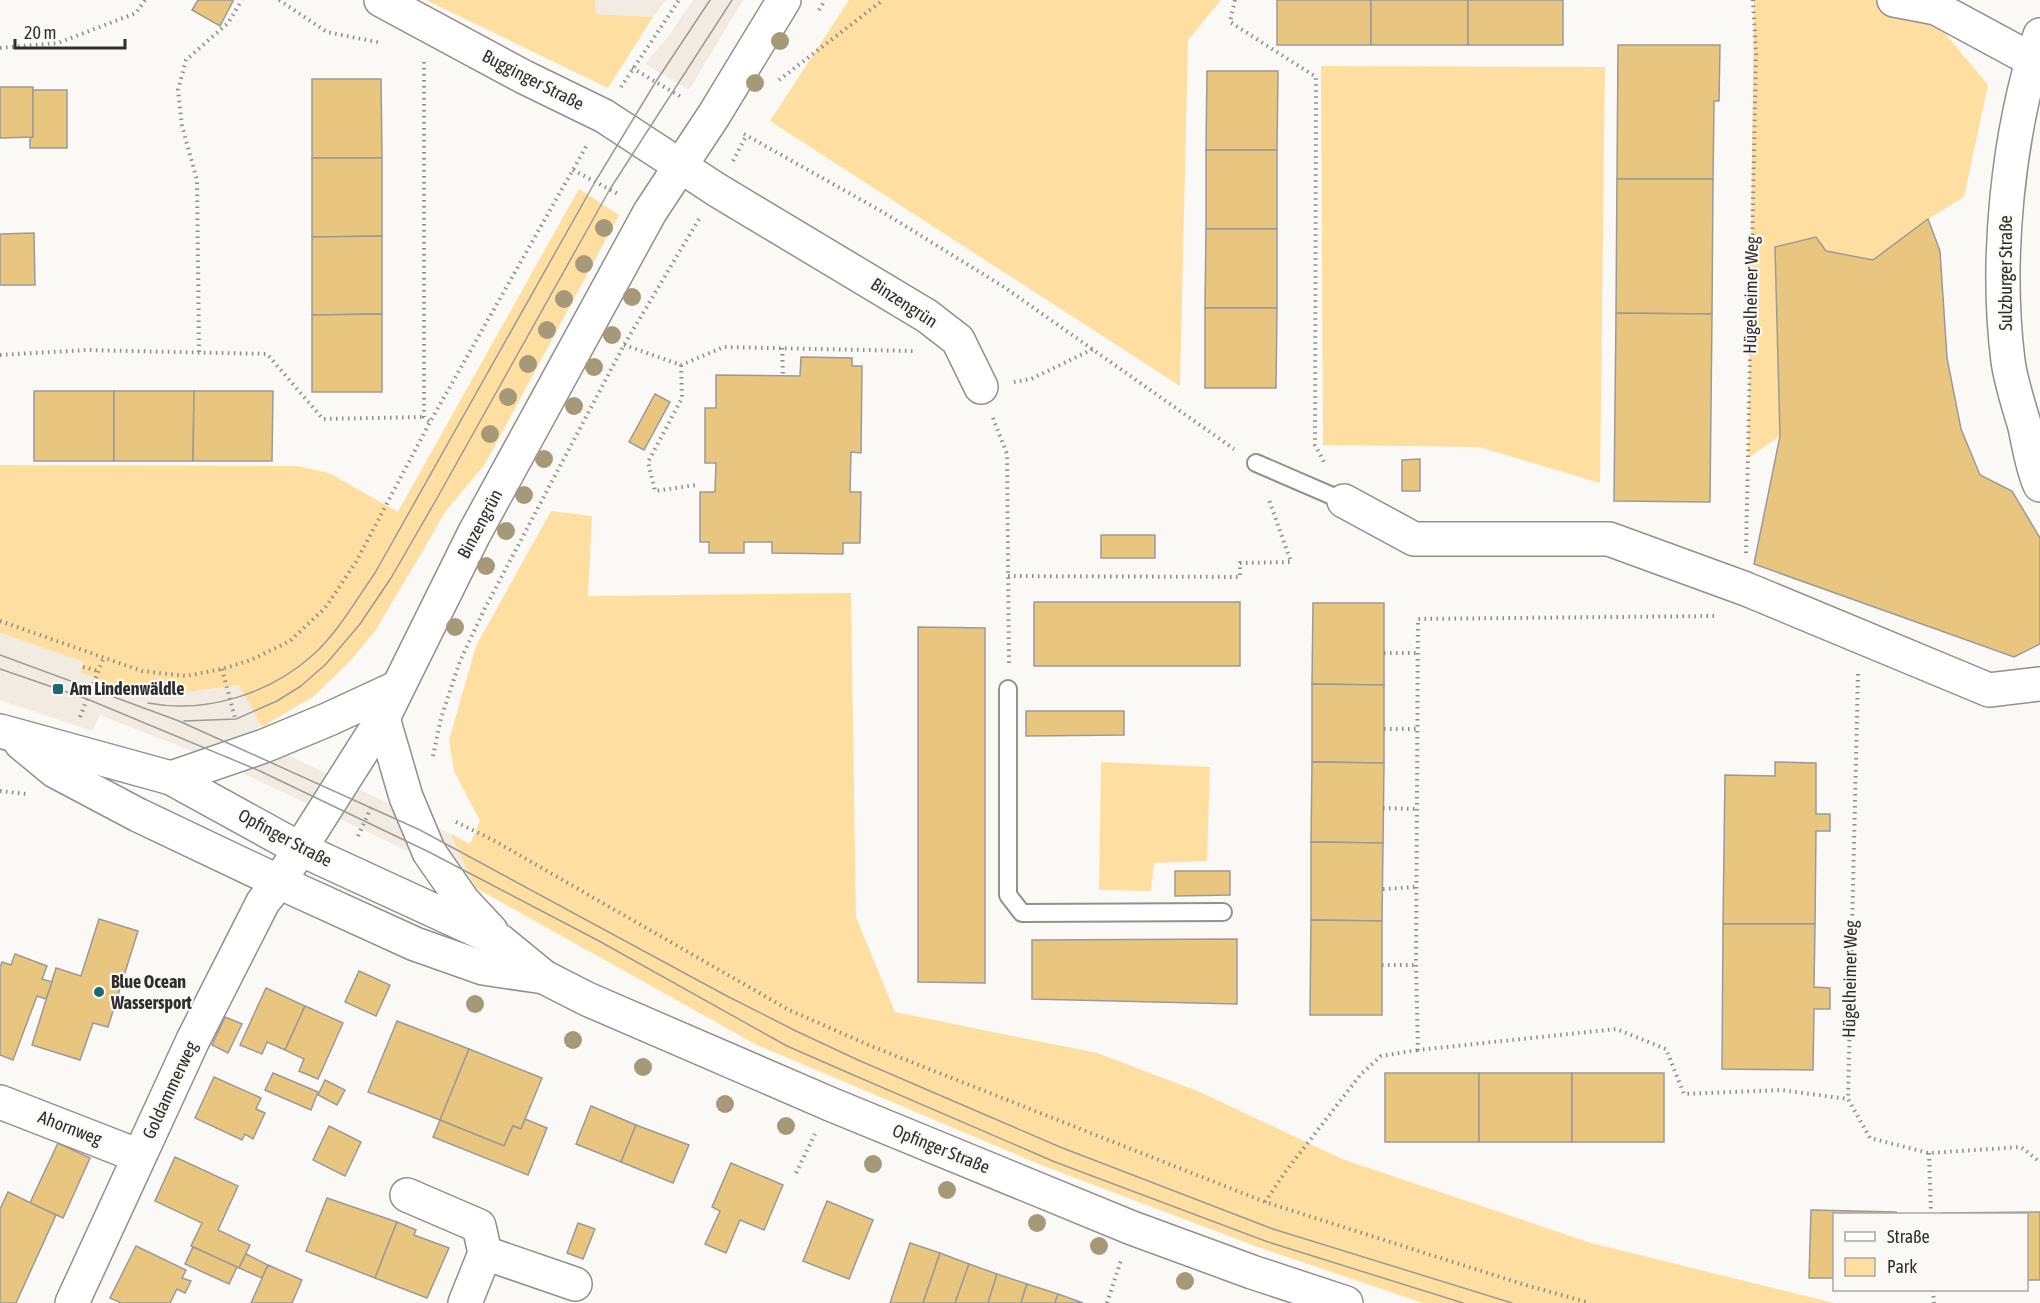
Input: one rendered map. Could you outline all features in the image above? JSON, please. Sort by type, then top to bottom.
[{"type":"street","name":"Bugginger Straße","points":[[381,0],[524,77],[604,116],[680,166]]},
{"type":"street","name":"Binzengrün","points":[[279,882],[383,718],[474,534],[650,212],[784,0]]},
{"type":"street","name":"Sulzburger Straße","points":[[1894,0],[1936,8],[2036,47],[2016,130],[2005,214],[2004,292],[2008,362],[2040,485]]},
{"type":"street","name":"Binzengrün","points":[[680,166],[927,316],[958,340],[981,387]]},
{"type":"street","points":[[1344,501],[1414,539],[1609,539],[1746,590],[1989,690],[2040,684]]},
{"type":"street","points":[[171,778],[264,746],[330,719],[396,688]]},
{"type":"street","points":[[383,718],[406,798],[429,852],[463,901],[500,941]]},
{"type":"street","name":"Opfinger Straße","points":[[5,733],[171,778],[300,849],[500,941],[544,978]]},
{"type":"street","name":"Opfinger Straße","points":[[5,733],[55,771],[188,840],[415,944],[483,968],[544,978],[682,1041],[1132,1228],[1252,1272],[1346,1303]]},
{"type":"street","name":"Goldammerweg","points":[[72,1303],[239,946],[263,902],[279,882]]},
{"type":"street","name":"Ahornweg","points":[[0,1102],[139,1156]]},
{"type":"street","points":[[407,1195],[478,1226],[485,1253],[465,1303]]},
{"type":"street","points":[[485,1253],[575,1284]]},
{"type":"lane","points":[[1256,463],[1344,501]]},
{"type":"lane","points":[[1008,689],[1008,894],[1022,913],[1223,912]]},
{"type":"path","points":[[0,48],[58,43],[136,13],[145,0]]},
{"type":"path","points":[[199,352],[197,180],[182,126],[178,90],[186,60],[228,23],[242,0]]},
{"type":"path","points":[[279,0],[327,32],[392,45]]},
{"type":"path","points":[[0,621],[141,671],[186,676],[222,669],[251,660],[290,641],[325,608],[356,562],[430,422],[604,116],[632,68],[679,0]]},
{"type":"path","points":[[772,86],[883,0]]},
{"type":"path","points":[[1235,0],[1230,22],[1316,77],[1315,446],[1344,501]]},
{"type":"path","name":"Hügelheimer Weg","points":[[1746,590],[1756,54],[1753,0]]},
{"type":"path","points":[[424,417],[424,51],[432,26]]},
{"type":"path","points":[[432,760],[441,718],[460,662],[484,610],[624,345],[717,190],[746,136],[882,211],[1004,287],[1204,429],[1256,463],[1291,562],[1240,563],[1240,577],[1008,576]]},
{"type":"path","points":[[624,345],[681,365],[724,347],[912,351],[958,340]]},
{"type":"path","points":[[782,348],[783,376]]},
{"type":"path","points":[[1008,689],[1007,454],[981,387],[1030,379],[1093,348]]},
{"type":"path","points":[[0,355],[86,350],[267,354],[323,419],[424,417],[430,422]]},
{"type":"path","points":[[681,365],[682,399],[648,462],[656,491],[696,484]]},
{"type":"path","points":[[1418,1050],[1416,809],[1418,619],[1714,616]]},
{"type":"path","name":"Hügelheimer Weg","points":[[1848,1099],[1859,636]]},
{"type":"path","points":[[1384,653],[1418,653]]},
{"type":"path","points":[[78,721],[104,657]]},
{"type":"path","points":[[83,667],[98,671]]},
{"type":"path","points":[[1384,729],[1417,729]]},
{"type":"path","points":[[1383,808],[1416,809]]},
{"type":"path","points":[[453,820],[493,840],[789,1010],[871,1046],[1265,1202],[1590,1303]]},
{"type":"path","points":[[1383,889],[1416,887]]},
{"type":"path","points":[[1382,965],[1416,965]]},
{"type":"path","points":[[1265,1202],[1361,1074],[1381,1056],[1616,1029],[1666,1049],[1684,1094],[1781,1090],[1848,1099],[1870,1138],[1929,1153],[2021,1147],[2040,1162]]},
{"type":"path","points":[[1929,1153],[1931,1213]]},
{"type":"path","points":[[1107,1303],[1132,1228]]},
{"type":"shaded area","points":[[595,0],[666,0],[653,17],[595,14]]},
{"type":"shaded area","points":[[693,0],[743,0],[689,90],[645,64],[668,37]]},
{"type":"shaded area","points":[[579,189],[611,210],[423,552],[375,631],[350,661],[314,696],[243,736],[290,756],[451,834],[639,937],[1423,1303],[1258,1247],[1044,1166],[757,1045],[440,866],[217,761],[100,715],[92,731],[0,700],[0,633],[85,662],[81,673],[125,688],[165,695],[239,685],[388,529]]},
{"type":"green space","points":[[426,0],[595,0],[596,14],[653,17],[608,88]]},
{"type":"green space","points":[[849,0],[1221,0],[1188,40],[1180,386],[770,121]]},
{"type":"green space","points":[[1754,0],[1917,0],[1988,85],[1964,197],[1928,219],[1873,260],[1826,251],[1816,237],[1776,247],[1780,436],[1748,458]]},
{"type":"green space","points":[[1321,66],[1605,67],[1600,483],[1479,447],[1323,445]]},
{"type":"green space","points":[[579,189],[619,215],[485,464],[445,512],[375,631],[350,661],[314,696],[262,727],[239,685],[165,695],[125,688],[81,673],[84,662],[0,633],[0,465],[297,466],[329,473],[398,512]]},
{"type":"green space","points":[[551,511],[592,516],[588,596],[851,593],[856,917],[895,1012],[1097,1053],[1200,1092],[1342,1159],[1591,1243],[1834,1303],[1423,1303],[1258,1247],[1044,1166],[757,1045],[476,888],[451,834],[470,844],[480,821],[454,771],[449,740],[476,646]]},
{"type":"green space","points":[[1101,762],[1210,767],[1207,861],[1154,863],[1151,891],[1099,890]]},
{"type":"building","points":[[198,0],[233,1],[220,26],[192,10]]},
{"type":"building","points":[[1277,0],[1371,0],[1371,45],[1277,45]]},
{"type":"building","points":[[1371,0],[1468,0],[1468,45],[1371,45]]},
{"type":"building","points":[[1468,0],[1563,0],[1563,45],[1468,45]]},
{"type":"building","points":[[1618,45],[1720,45],[1719,101],[1714,101],[1713,179],[1617,179]]},
{"type":"building","points":[[1207,71],[1278,71],[1277,150],[1206,150]]},
{"type":"building","points":[[312,79],[381,79],[382,158],[312,158]]},
{"type":"building","points":[[0,87],[33,87],[33,137],[0,138]]},
{"type":"building","points":[[33,90],[67,90],[67,148],[30,148],[30,138],[33,137]]},
{"type":"building","points":[[1206,150],[1277,150],[1277,229],[1206,229]]},
{"type":"building","points":[[312,158],[382,158],[382,236],[312,237]]},
{"type":"building","points":[[1617,179],[1713,179],[1712,314],[1616,313]]},
{"type":"building","points":[[1928,219],[1940,251],[1947,358],[1961,429],[1980,475],[2012,491],[2040,538],[2040,644],[2014,657],[1754,564],[1780,436],[1775,247],[1816,237],[1826,251],[1873,260]]},
{"type":"building","points":[[1206,229],[1277,229],[1277,308],[1205,308]]},
{"type":"building","points":[[34,233],[35,285],[0,285],[0,234]]},
{"type":"building","points":[[382,236],[382,314],[312,315],[312,237]]},
{"type":"building","points":[[1205,308],[1277,308],[1276,388],[1205,388]]},
{"type":"building","points":[[1616,313],[1712,314],[1710,502],[1614,501]]},
{"type":"building","points":[[382,314],[382,392],[312,392],[312,315]]},
{"type":"building","points":[[801,357],[852,358],[852,366],[862,366],[861,453],[851,452],[850,492],[861,492],[860,543],[843,543],[843,554],[772,553],[772,542],[744,542],[744,553],[709,553],[709,542],[700,542],[700,492],[715,492],[716,463],[705,463],[705,408],[716,408],[716,375],[800,376]]},
{"type":"building","points":[[34,391],[114,391],[114,461],[34,461]]},
{"type":"building","points":[[114,391],[194,391],[193,461],[114,461]]},
{"type":"building","points":[[194,391],[273,391],[272,461],[193,461]]},
{"type":"building","points":[[655,394],[670,402],[644,450],[629,442]]},
{"type":"building","points":[[1420,459],[1420,491],[1402,491],[1402,460]]},
{"type":"building","points":[[1101,535],[1155,535],[1155,558],[1101,558]]},
{"type":"building","points":[[1034,602],[1240,602],[1240,666],[1034,666]]},
{"type":"building","points":[[1313,603],[1384,603],[1384,685],[1312,684]]},
{"type":"building","points":[[918,627],[985,628],[985,983],[918,982]]},
{"type":"building","points":[[1312,684],[1384,685],[1384,763],[1312,762]]},
{"type":"building","points":[[1026,711],[1124,711],[1124,735],[1026,736]]},
{"type":"building","points":[[1312,762],[1384,763],[1383,843],[1311,842]]},
{"type":"building","points":[[1775,762],[1816,763],[1816,814],[1830,814],[1830,831],[1816,831],[1815,924],[1723,924],[1725,775],[1775,776]]},
{"type":"building","points":[[1311,842],[1383,843],[1382,921],[1311,920]]},
{"type":"building","points":[[1175,871],[1230,871],[1230,895],[1175,896]]},
{"type":"building","points":[[99,919],[138,931],[108,1027],[93,1023],[80,1060],[32,1045],[56,968],[81,976]]},
{"type":"building","points":[[1311,920],[1382,921],[1382,1015],[1310,1015]]},
{"type":"building","points":[[1723,924],[1815,924],[1814,987],[1830,988],[1830,1009],[1814,1009],[1813,1070],[1722,1069]]},
{"type":"building","points":[[1237,939],[1237,1004],[1032,999],[1032,940]]},
{"type":"building","points":[[15,954],[47,966],[42,979],[52,982],[46,999],[37,996],[13,1060],[0,1055],[0,967],[2,962],[11,965]]},
{"type":"building","points":[[359,971],[390,985],[376,1016],[345,1002]]},
{"type":"building","points":[[266,988],[305,1006],[285,1050],[267,1042],[262,1054],[240,1045]]},
{"type":"building","points":[[305,1006],[343,1023],[318,1079],[299,1071],[304,1059],[285,1050]]},
{"type":"building","points":[[225,1017],[242,1024],[228,1053],[212,1045]]},
{"type":"building","points":[[397,1021],[469,1049],[440,1120],[368,1092]]},
{"type":"building","points":[[469,1049],[542,1078],[521,1129],[513,1126],[504,1146],[440,1120]]},
{"type":"building","points":[[273,1073],[318,1092],[311,1110],[265,1090]]},
{"type":"building","points":[[1385,1073],[1479,1073],[1479,1142],[1385,1142]]},
{"type":"building","points":[[1479,1073],[1572,1073],[1572,1142],[1479,1142]]},
{"type":"building","points":[[1572,1073],[1664,1073],[1664,1142],[1572,1142]]},
{"type":"building","points":[[214,1077],[261,1098],[256,1109],[265,1113],[253,1139],[245,1134],[242,1140],[195,1118]]},
{"type":"building","points":[[325,1080],[345,1090],[337,1105],[318,1095]]},
{"type":"building","points":[[591,1106],[636,1125],[621,1162],[576,1144]]},
{"type":"building","points":[[525,1119],[547,1128],[528,1175],[433,1137],[440,1120],[504,1146],[513,1126],[521,1129]]},
{"type":"building","points":[[636,1125],[689,1145],[673,1183],[621,1162]]},
{"type":"building","points":[[329,1126],[361,1142],[345,1176],[313,1160]]},
{"type":"building","points":[[58,1143],[90,1158],[63,1218],[30,1203]]},
{"type":"building","points":[[175,1157],[238,1186],[218,1230],[250,1245],[239,1268],[191,1246],[202,1223],[155,1201]]},
{"type":"building","points":[[731,1163],[783,1185],[764,1230],[740,1220],[726,1253],[705,1244],[720,1211],[712,1207]]},
{"type":"building","points":[[8,1192],[56,1215],[16,1303],[0,1303],[0,1209]]},
{"type":"building","points":[[327,1198],[397,1222],[375,1278],[306,1251]]},
{"type":"building","points":[[827,1201],[873,1220],[849,1279],[803,1261]]},
{"type":"building","points":[[1811,1210],[1896,1212],[1833,1213],[1833,1278],[1809,1278]]},
{"type":"building","points":[[2040,1212],[2040,1280],[2028,1280],[2028,1213],[1943,1213]]},
{"type":"building","points":[[397,1222],[416,1230],[414,1235],[449,1248],[427,1298],[375,1278]]},
{"type":"building","points":[[578,1223],[595,1229],[583,1259],[567,1253]]},
{"type":"building","points":[[910,1243],[940,1253],[923,1303],[890,1303]]},
{"type":"building","points":[[136,1246],[186,1270],[182,1278],[191,1281],[185,1293],[177,1289],[170,1303],[121,1303],[110,1298]]},
{"type":"building","points":[[193,1247],[237,1267],[229,1284],[185,1264]]},
{"type":"building","points":[[940,1253],[969,1264],[955,1303],[923,1303]]},
{"type":"building","points":[[246,1254],[268,1265],[262,1278],[239,1268]]},
{"type":"building","points":[[969,1264],[997,1274],[988,1303],[955,1303]]},
{"type":"building","points":[[268,1265],[302,1280],[292,1303],[251,1303]]},
{"type":"building","points":[[997,1274],[1027,1284],[1021,1303],[988,1303]]},
{"type":"building","points":[[1027,1284],[1058,1294],[1055,1303],[1021,1303]]},
{"type":"building","points":[[1058,1294],[1083,1303],[1055,1303]]},
{"type":"tram line","points":[[148,703],[192,706],[236,698],[278,680],[297,668],[331,636],[375,573],[595,182],[655,83],[710,0]]},
{"type":"tram line","points":[[184,721],[236,719],[277,701],[301,686],[326,664],[360,624],[391,578],[436,500],[610,189],[732,0]]},
{"type":"tram line","points":[[0,655],[179,721],[420,830],[796,1031],[1060,1147],[1273,1229],[1512,1303]]},
{"type":"tram line","points":[[0,669],[87,699],[260,771],[429,852],[599,941],[787,1046],[851,1074],[1055,1162],[1268,1242],[1463,1303]]},
{"type":"place","name":"Am Lindenwäldle","points":[[58,689]]},
{"type":"place","name":"Blue Ocean Wassersport","points":[[99,992]]}]
